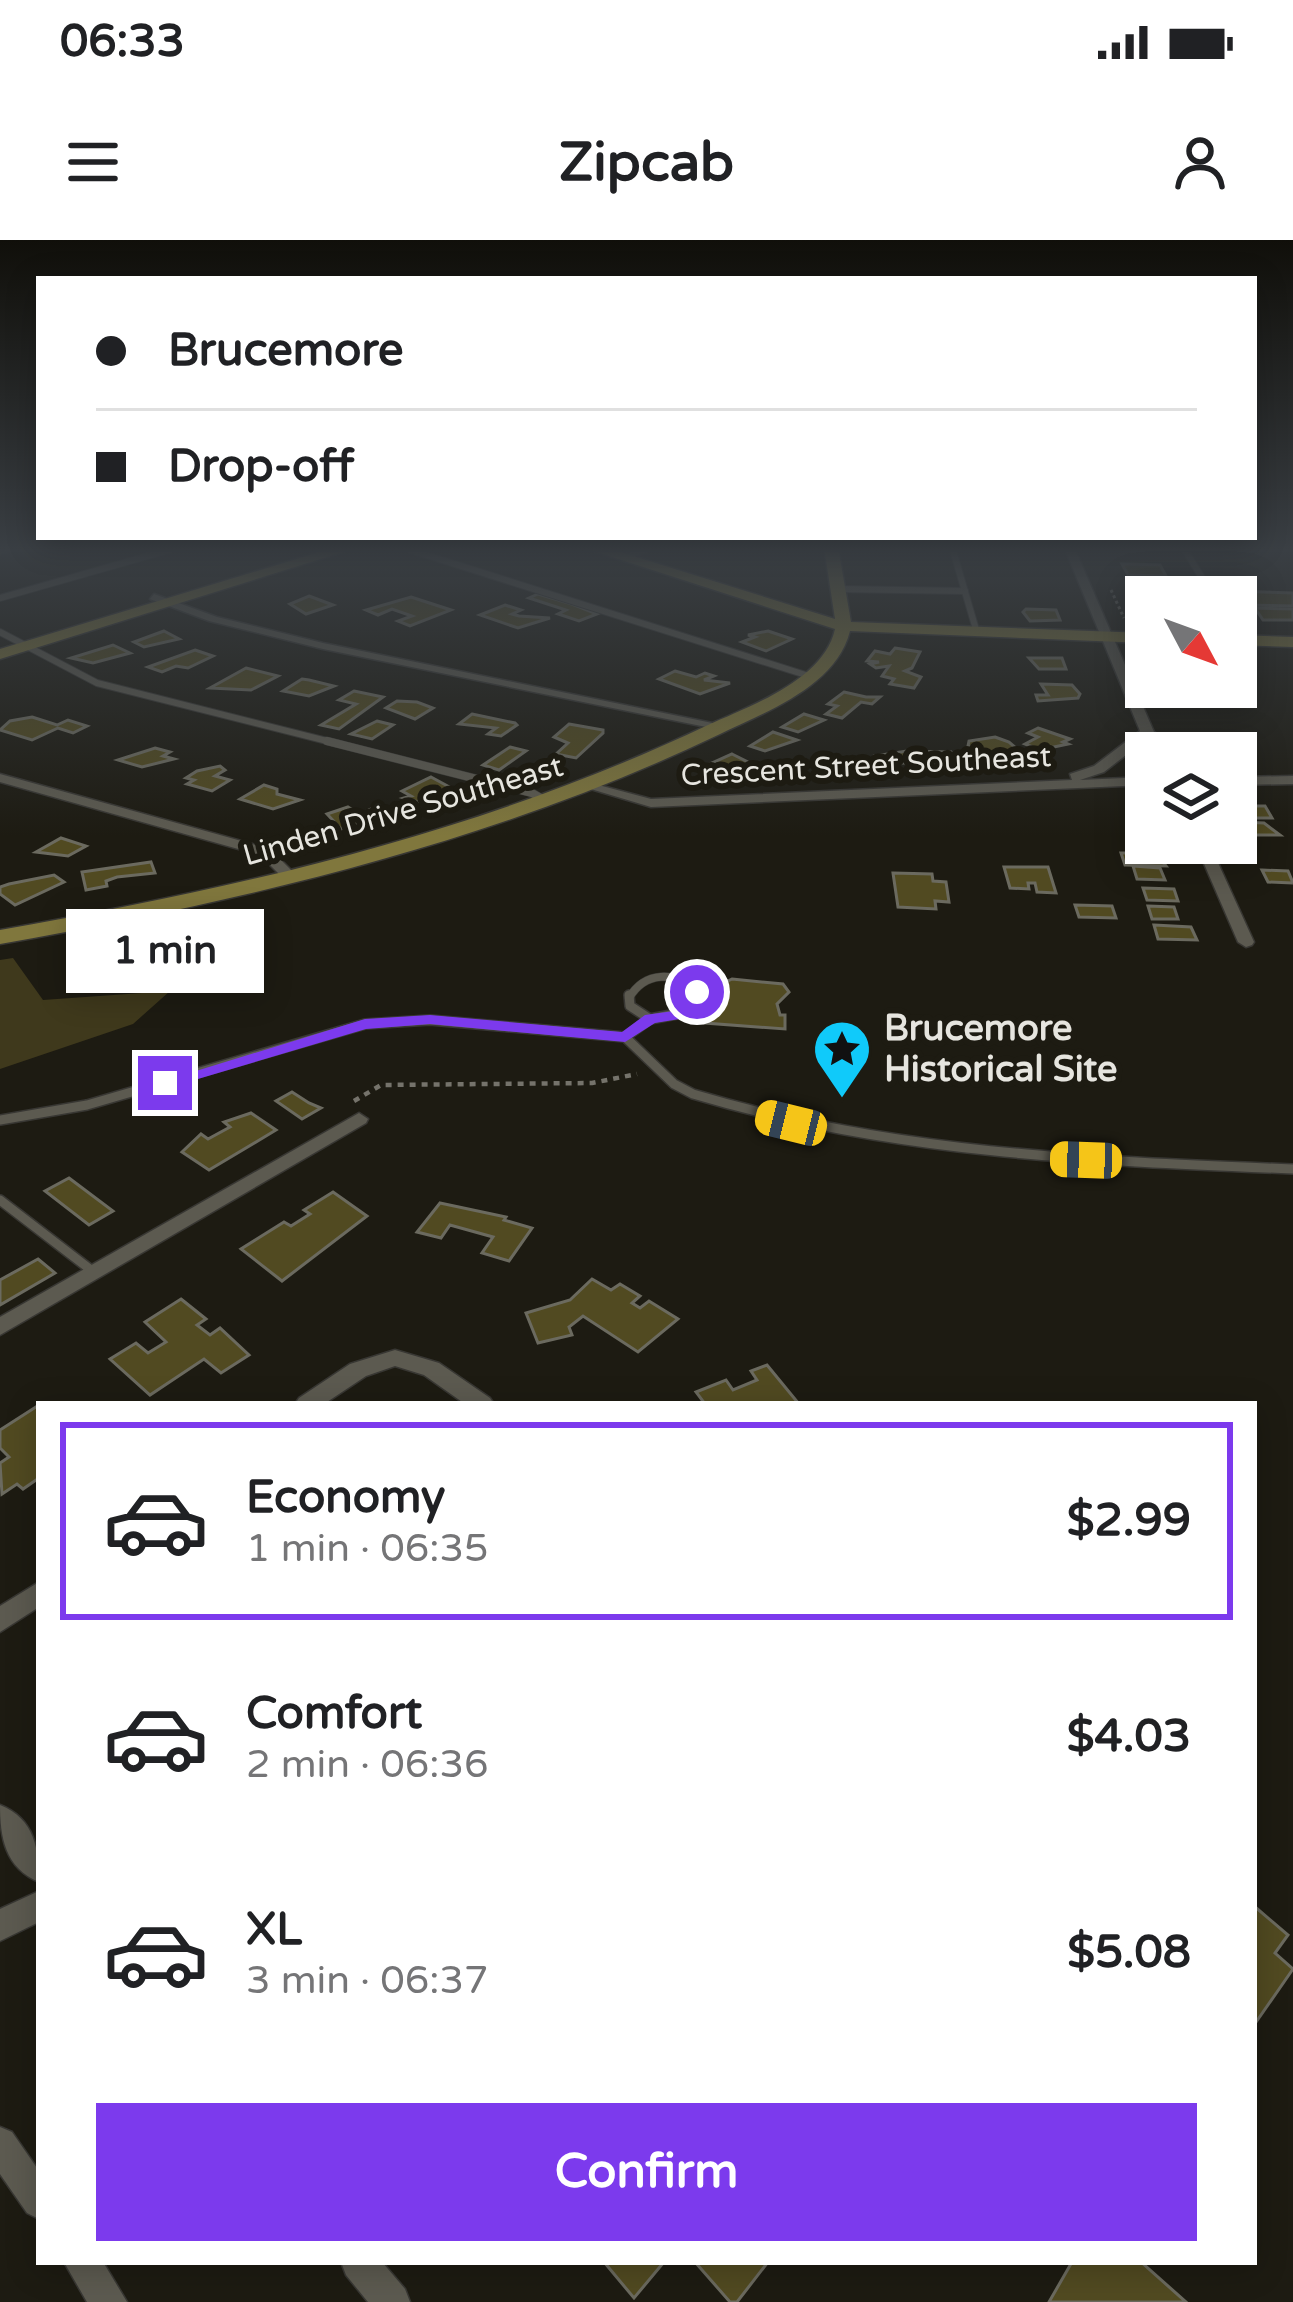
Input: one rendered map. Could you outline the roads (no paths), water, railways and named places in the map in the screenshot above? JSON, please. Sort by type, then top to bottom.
[{"type":"street","points":[[317,643],[722,726]]},
{"type":"street","name":"Linden Drive Southeast","points":[[0,937],[291,878],[424,842],[591,788],[722,726],[809,676],[837,643]]},
{"type":"street","points":[[1111,643],[1145,732]]},
{"type":"street","points":[[1057,783],[1099,769],[1125,750]]},
{"type":"street","points":[[0,778],[265,852],[291,878]]},
{"type":"street","points":[[1257,779],[1293,780]]},
{"type":"street","name":"Crescent Street Southeast","points":[[591,788],[651,803],[1125,781]]},
{"type":"street","points":[[1211,864],[1246,943]]},
{"type":"street","points":[[0,1327],[359,1119]]},
{"type":"street","points":[[312,1401],[378,1358],[403,1356],[433,1367],[478,1401]]},
{"type":"street","points":[[0,1621],[36,1595]]},
{"type":"street","points":[[0,1819],[36,1863]]},
{"type":"street","points":[[0,1926],[36,1908]]},
{"type":"street","points":[[0,2144],[36,2196]]},
{"type":"street","points":[[84,2265],[110,2302]]},
{"type":"street","points":[[361,2265],[392,2302]]},
{"type":"lane","points":[[8,643],[97,683],[532,793],[547,801]]},
{"type":"lane","points":[[705,643],[809,676]]},
{"type":"lane","points":[[625,1037],[650,1019],[686,1014],[696,1004],[697,992],[689,982],[661,975],[634,986],[630,1006],[650,1019]]},
{"type":"lane","points":[[0,1120],[87,1105],[365,1024],[430,1020],[625,1037],[674,1084],[693,1094],[838,1135],[944,1152],[1293,1169]]},
{"type":"lane","points":[[0,1201],[94,1273]]},
{"type":"place","name":"Brucemore Historical Site","points":[[842,1100]]}]
